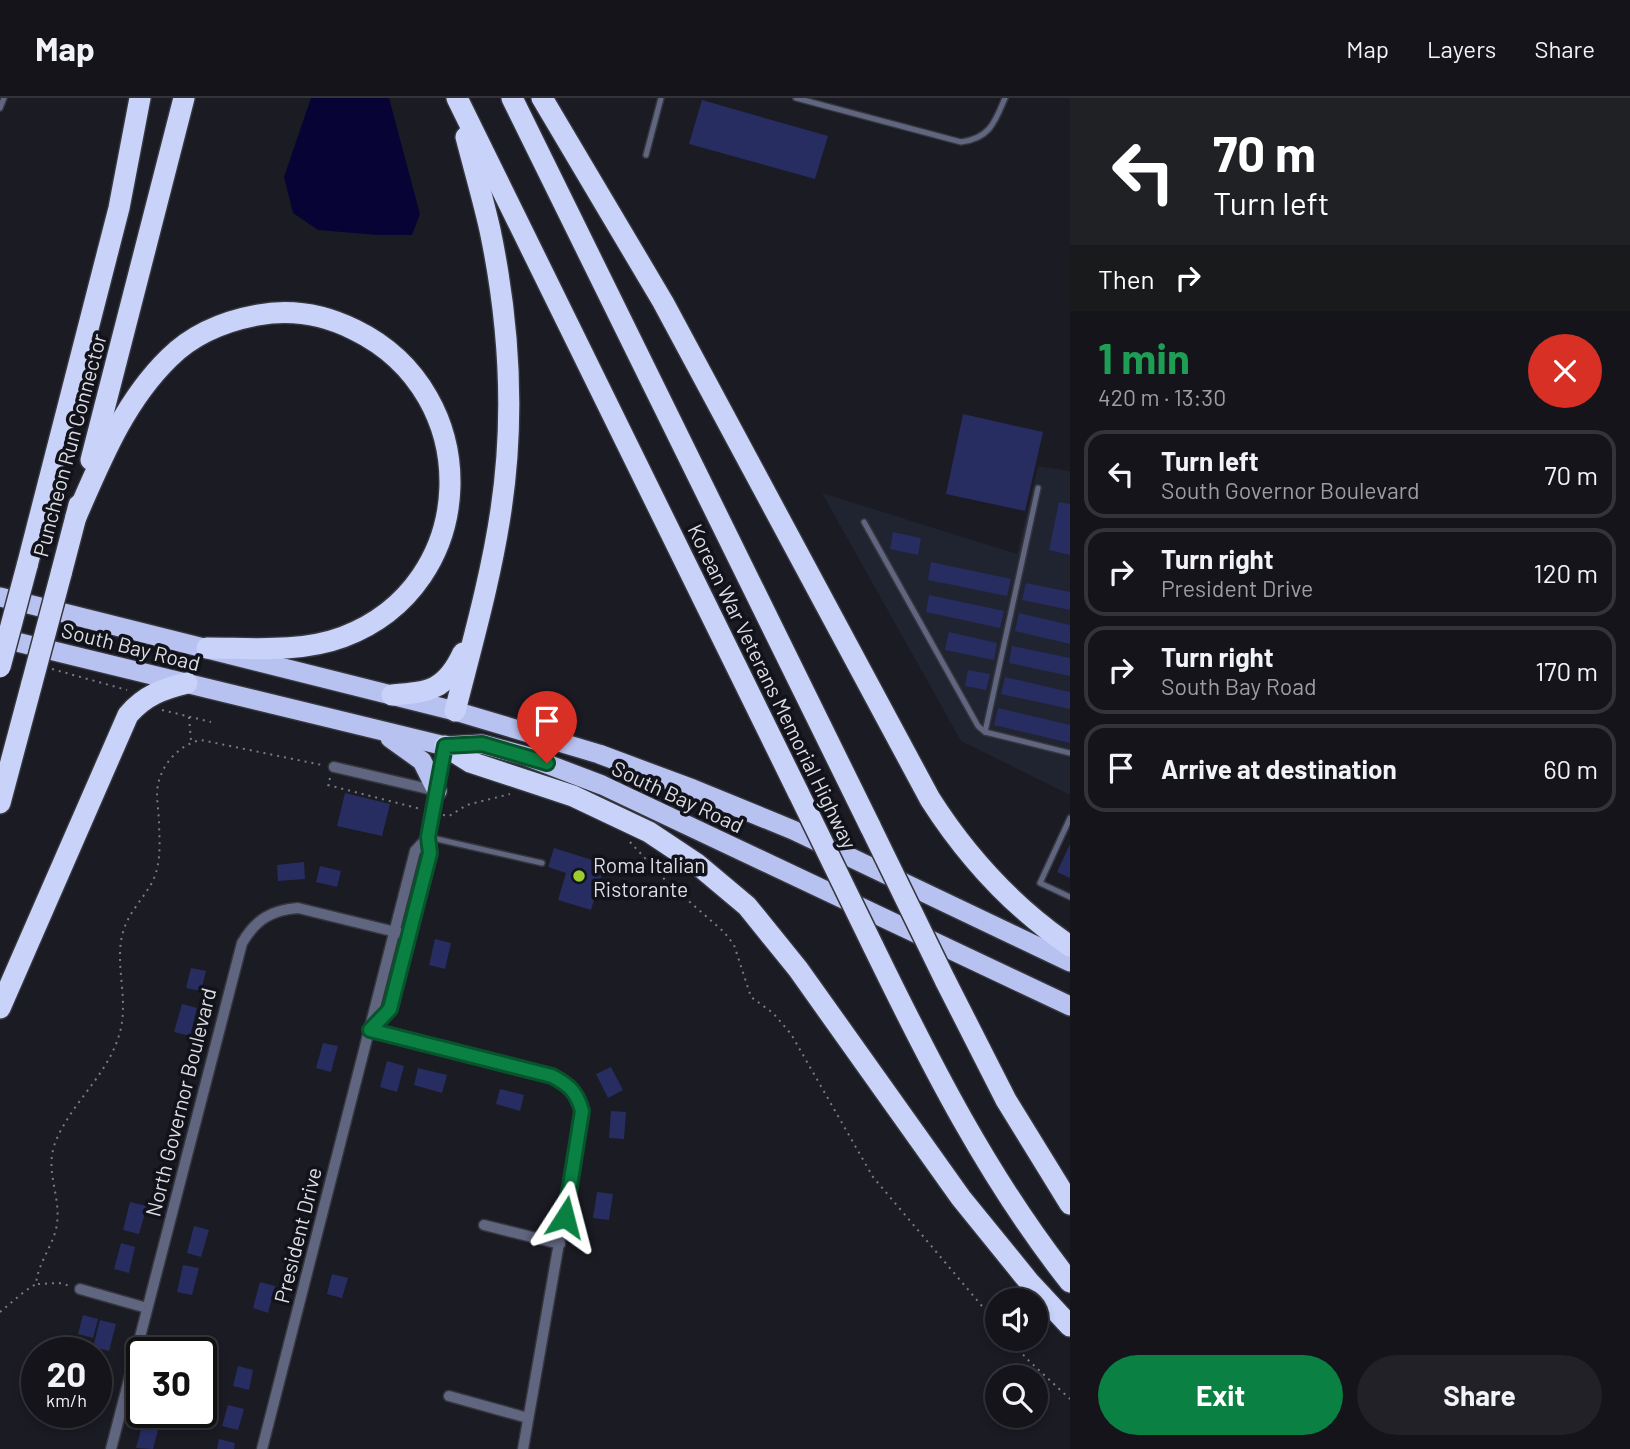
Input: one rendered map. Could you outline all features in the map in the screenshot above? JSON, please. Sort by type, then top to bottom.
[{"type":"highway","name":"Puncheon Run Connector","points":[[0,667],[119,208],[140,98]]},
{"type":"highway","name":"Puncheon Run Connector","points":[[0,803],[38,675],[61,574],[184,98]]},
{"type":"highway","points":[[457,98],[489,229],[503,309],[508,373],[508,436],[502,507],[494,556],[445,746],[470,762],[573,796],[649,832],[690,858],[740,900],[799,968],[961,1198],[1030,1283],[1070,1326]]},
{"type":"highway","name":"Korean War Veterans Memorial Highway","points":[[457,98],[928,1057],[969,1132],[1017,1210],[1070,1282]]},
{"type":"highway","name":"Korean War Veterans Memorial Highway","points":[[512,98],[945,980],[1006,1100],[1070,1204]]},
{"type":"highway","points":[[542,98],[663,302],[936,808],[963,848],[986,874],[1033,918],[1070,946]]},
{"type":"highway","points":[[76,517],[112,437],[140,391],[172,355],[203,333],[243,318],[275,313],[303,314],[344,325],[377,342],[397,358],[411,372],[433,407],[446,439],[450,463],[450,501],[446,522],[440,544],[429,566],[414,586],[382,617],[345,637],[326,643],[284,648],[207,648]]},
{"type":"highway","name":"South Bay Road","points":[[0,597],[455,711],[599,754],[746,810],[1070,961]]},
{"type":"highway","points":[[392,695],[427,691],[443,683],[455,670],[477,623]]},
{"type":"highway","name":"South Bay Road","points":[[0,638],[445,746],[482,744],[568,771],[682,822],[1070,1006]]},
{"type":"highway","points":[[0,1009],[128,715],[143,699],[187,683]]},
{"type":"highway","points":[[378,730],[422,761],[436,791]]},
{"type":"street","name":"President Drive","points":[[370,1030],[390,1009],[430,853],[428,837],[445,746]]},
{"type":"street","points":[[334,767],[436,791]]},
{"type":"street","name":"President Drive","points":[[262,1449],[415,851],[428,837]]},
{"type":"street","name":"North Governor Boulevard","points":[[111,1449],[237,957],[250,931],[268,915],[281,909],[298,908],[408,935]]},
{"type":"street","points":[[370,1030],[552,1076],[572,1089],[578,1098],[582,1111],[561,1244],[523,1449]]},
{"type":"street","points":[[484,1225],[561,1244]]},
{"type":"street","points":[[80,1289],[147,1308]]},
{"type":"street","points":[[449,1396],[528,1418]]},
{"type":"lane","points":[[0,108],[4,98]]},
{"type":"lane","points":[[646,155],[661,98]]},
{"type":"lane","points":[[796,98],[961,142],[976,140],[990,130],[1005,98]]},
{"type":"lane","points":[[985,732],[1038,488]]},
{"type":"lane","points":[[864,522],[978,726],[985,732],[1070,753]]},
{"type":"lane","points":[[1070,818],[1040,883],[1070,897]]},
{"type":"lane","points":[[428,837],[542,863]]},
{"type":"path","points":[[38,675],[134,692],[161,709],[211,722]]},
{"type":"path","points":[[189,717],[191,742]]},
{"type":"path","points":[[37,1284],[57,1223],[50,1171],[54,1147],[65,1122],[113,1054],[121,1030],[124,1008],[120,963],[123,932],[128,918],[158,869],[158,784],[170,760],[191,742],[210,741],[334,767],[328,785],[418,808]]},
{"type":"path","points":[[449,816],[467,805],[518,793]]},
{"type":"path","points":[[627,839],[667,882],[724,932],[734,945],[751,997],[773,1013],[791,1034],[873,1177],[985,1310]]},
{"type":"path","points":[[0,1312],[37,1284],[59,1283],[80,1289]]},
{"type":"path","points":[[1020,1351],[1070,1399]]},
{"type":"shaded area","points":[[311,98],[389,98],[420,214],[412,235],[318,230],[293,213],[284,177]]},
{"type":"shaded area","points":[[1038,466],[1070,471],[1070,795],[961,741],[822,493],[1017,554]]},
{"type":"building","points":[[702,100],[828,136],[815,179],[689,144]]},
{"type":"building","points":[[963,414],[1043,432],[1025,511],[946,494]]},
{"type":"building","points":[[1059,502],[1070,504],[1070,555],[1049,550]]},
{"type":"building","points":[[893,532],[921,538],[918,555],[890,549]]},
{"type":"building","points":[[931,562],[1011,579],[1007,596],[928,580]]},
{"type":"building","points":[[1026,583],[1070,592],[1070,610],[1022,600]]},
{"type":"building","points":[[929,595],[1004,611],[1000,628],[926,612]]},
{"type":"building","points":[[1019,613],[1070,625],[1070,644],[1015,631]]},
{"type":"building","points":[[949,632],[997,643],[994,660],[945,650]]},
{"type":"building","points":[[1012,646],[1070,658],[1070,676],[1009,663]]},
{"type":"building","points":[[968,670],[990,674],[986,690],[965,686]]},
{"type":"building","points":[[1005,677],[1070,692],[1070,709],[1001,694]]},
{"type":"building","points":[[998,708],[1070,725],[1070,743],[994,725]]},
{"type":"building","points":[[345,793],[390,804],[382,836],[337,826]]},
{"type":"building","points":[[1070,844],[1070,878],[1057,872]]},
{"type":"building","points":[[554,848],[605,864],[591,910],[558,900],[566,873],[548,867]]},
{"type":"building","points":[[304,862],[305,879],[278,881],[277,865]]},
{"type":"building","points":[[320,866],[341,871],[337,887],[316,882]]},
{"type":"building","points":[[435,939],[451,943],[445,969],[429,965]]},
{"type":"building","points":[[191,968],[206,971],[201,991],[186,988]]},
{"type":"building","points":[[182,1004],[197,1008],[190,1036],[174,1032]]},
{"type":"building","points":[[323,1043],[338,1046],[331,1072],[316,1068]]},
{"type":"building","points":[[387,1061],[404,1066],[397,1092],[380,1087]]},
{"type":"building","points":[[611,1067],[623,1090],[608,1098],[596,1074]]},
{"type":"building","points":[[418,1068],[447,1075],[442,1093],[414,1085]]},
{"type":"building","points":[[500,1089],[524,1095],[520,1111],[496,1104]]},
{"type":"building","points":[[611,1111],[626,1112],[624,1139],[609,1138]]},
{"type":"building","points":[[597,1192],[613,1194],[609,1220],[593,1218]]},
{"type":"building","points":[[130,1202],[147,1206],[139,1234],[123,1230]]},
{"type":"building","points":[[194,1226],[209,1230],[201,1257],[187,1253]]},
{"type":"building","points":[[121,1243],[135,1247],[129,1273],[114,1269]]},
{"type":"building","points":[[183,1265],[199,1268],[192,1295],[177,1292]]},
{"type":"building","points":[[332,1274],[348,1278],[342,1298],[327,1294]]},
{"type":"building","points":[[260,1282],[275,1286],[268,1313],[253,1308]]},
{"type":"building","points":[[83,1315],[98,1319],[93,1337],[78,1334]]},
{"type":"building","points":[[100,1320],[116,1324],[112,1339],[112,1337],[96,1337]]},
{"type":"building","points":[[238,1366],[253,1370],[249,1390],[233,1386]]},
{"type":"building","points":[[228,1405],[244,1409],[238,1430],[222,1426]]},
{"type":"building","points":[[141,1428],[158,1428],[153,1449],[136,1448]]},
{"type":"building","points":[[219,1439],[235,1443],[234,1449],[217,1449]]},
{"type":"place","name":"Roma Italian Ristorante","points":[[579,876]]},
{"type":"route","points":[[547,763],[482,744],[445,746],[428,837],[430,853],[390,1009],[370,1030],[552,1076],[572,1089],[582,1111],[565,1217]]}]
